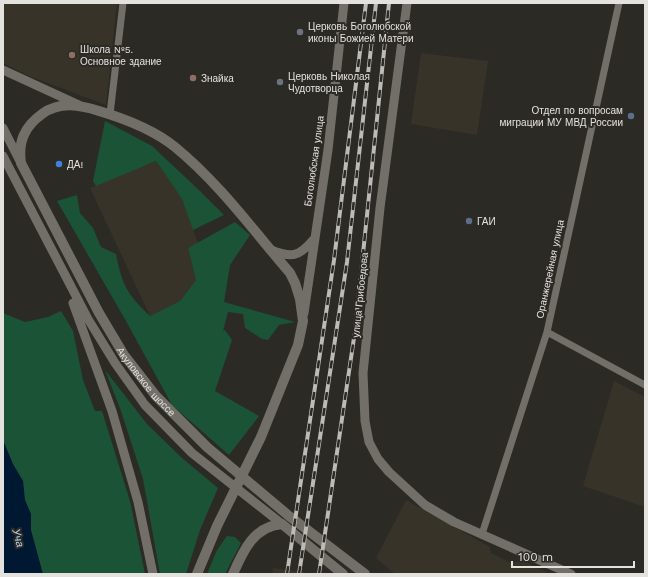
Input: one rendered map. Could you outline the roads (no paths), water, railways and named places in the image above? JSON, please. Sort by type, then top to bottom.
[{"type":"main road","points":[[21,163],[19,151],[20,141],[35,119],[57,106],[79,105],[110,114],[145,128],[175,147],[210,181],[290,273],[295,282],[300,298],[303,321],[298,345],[261,437],[217,526],[197,574]]},
{"type":"main road","name":"Акуловское шоссе","points":[[21,163],[99,313],[124,355],[156,396],[207,447],[297,522],[365,574]]},
{"type":"main road","points":[[233,574],[246,547],[258,533],[266,527],[282,524]]},
{"type":"main road","name":"Акуловское шоссе","points":[[282,524],[344,574]]},
{"type":"street","points":[[110,114],[123,3]]},
{"type":"street","name":"Боголюбская улица","points":[[303,321],[328,150],[344,3]]},
{"type":"street","name":"улица Грибоедова","points":[[407,3],[380,208],[362,373],[365,421],[369,442],[378,459],[389,472],[425,504],[454,522],[571,574]]},
{"type":"street","name":"Оранжерейная улица","points":[[482,534],[547,332],[619,3]]},
{"type":"street","points":[[3,70],[79,105]]},
{"type":"street","name":"Акуловское шоссе","points":[[3,128],[21,163]]},
{"type":"street","name":"Акуловское шоссе","points":[[3,156],[88,319],[115,363],[145,405],[192,453],[282,524]]},
{"type":"street","points":[[270,250],[284,255],[292,255],[304,251],[314,239]]},
{"type":"street","points":[[58,262],[91,348],[112,411],[138,502],[152,574]]},
{"type":"street","points":[[547,332],[645,385]]},
{"type":"water","name":"Уча","points":[[3,440],[13,464],[23,481],[25,500],[31,514],[31,530],[43,574],[3,574]]},
{"type":"railway","points":[[287,574],[334,260],[366,3]]},
{"type":"railway","points":[[299,574],[347,262],[376,3]]},
{"type":"railway","points":[[319,574],[355,331],[389,3]]},
{"type":"place","name":"Церковь Боголюбской иконы Божией Матери","points":[[300,32]]},
{"type":"place","name":"Школа №5. Основное здание","points":[[72,55]]},
{"type":"place","name":"Знайка","points":[[193,78]]},
{"type":"place","name":"Церковь Николая Чудотворца","points":[[280,82]]},
{"type":"place","name":"Отдел по вопросам миграции МУ МВД России","points":[[631,116]]},
{"type":"place","name":"ДА!","points":[[59,164]]},
{"type":"place","name":"ГАИ","points":[[469,221]]}]
